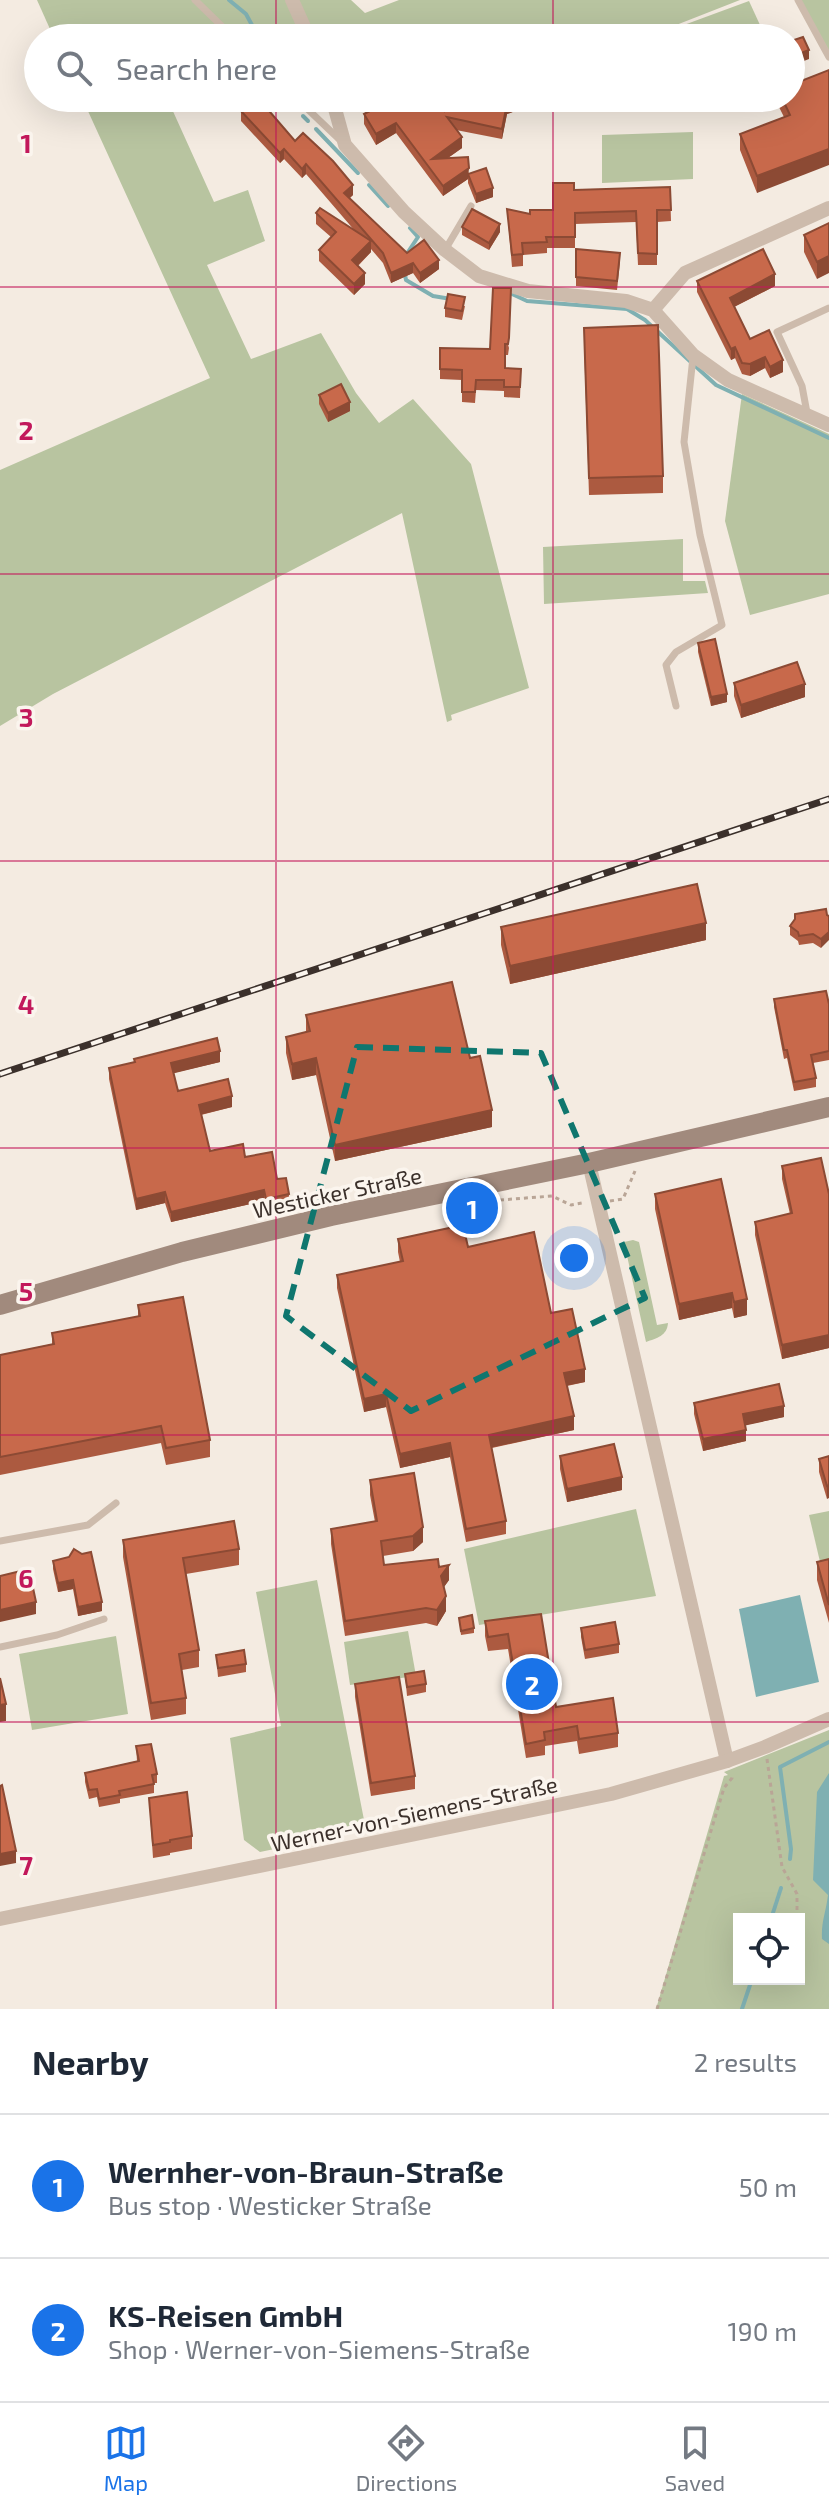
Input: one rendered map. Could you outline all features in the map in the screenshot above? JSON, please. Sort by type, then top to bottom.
[{"type":"main road","name":"Westicker Straße","points":[[0,1305],[182,1252],[331,1216],[589,1163],[829,1107]]},
{"type":"street","points":[[292,0],[303,24]]},
{"type":"street","points":[[336,112],[345,145],[404,212],[479,276],[528,291],[626,301],[653,310],[693,355],[728,380],[829,425]]},
{"type":"street","points":[[653,310],[685,273],[829,208]]},
{"type":"street","points":[[589,1163],[727,1761]]},
{"type":"street","name":"Werner-von-Siemens-Straße","points":[[0,1919],[605,1796],[727,1761],[829,1719]]},
{"type":"lane","points":[[195,0],[220,24]]},
{"type":"lane","points":[[798,0],[829,57]]},
{"type":"lane","points":[[311,112],[345,145]]},
{"type":"lane","points":[[445,250],[471,206]]},
{"type":"lane","points":[[807,415],[802,386],[777,332],[829,308]]},
{"type":"lane","points":[[676,706],[666,665],[676,652],[722,625],[700,535],[684,442],[693,355]]},
{"type":"lane","points":[[0,1541],[88,1525],[116,1503]]},
{"type":"lane","points":[[0,1647],[57,1635],[104,1619]]},
{"type":"path","points":[[495,1201],[552,1196],[571,1205],[623,1199],[635,1170],[644,1166]]},
{"type":"path","points":[[765,1747],[782,1867],[797,1894],[797,1913]]},
{"type":"path","points":[[657,2009],[724,1788],[732,1778],[727,1761]]},
{"type":"highlighted area","points":[[357,1047],[541,1053],[645,1298],[411,1411],[286,1316]]},
{"type":"green space","points":[[37,0],[193,0],[216,24],[48,24]]},
{"type":"green space","points":[[198,0],[289,0],[300,24],[222,24]]},
{"type":"green space","points":[[295,0],[351,0],[365,13],[399,0],[740,0],[679,24],[306,24]]},
{"type":"green space","points":[[800,0],[829,0],[829,53]]},
{"type":"green space","points":[[749,1],[760,24],[687,24]]},
{"type":"green space","points":[[88,112],[173,112],[214,202],[248,190],[265,241],[207,265],[251,359],[321,333],[356,393],[379,423],[413,399],[471,464],[529,688],[451,715],[452,720],[447,722],[402,513],[53,694],[0,726],[0,470],[210,378]]},
{"type":"green space","points":[[693,132],[693,179],[602,183],[602,135]]},
{"type":"green space","points":[[742,394],[829,434],[829,594],[750,615],[725,521]]},
{"type":"green space","points":[[683,539],[683,581],[705,581],[708,593],[544,604],[543,547]]},
{"type":"green space","points":[[624,1242],[639,1242],[657,1325],[668,1323],[664,1334],[646,1342]]},
{"type":"green space","points":[[636,1509],[656,1596],[479,1625],[464,1549]]},
{"type":"green space","points":[[829,1511],[829,1564],[821,1566],[809,1515]]},
{"type":"green space","points":[[317,1580],[366,1830],[260,1852],[244,1840],[230,1738],[281,1726],[256,1592]]},
{"type":"green space","points":[[408,1631],[416,1676],[350,1685],[344,1642]]},
{"type":"green space","points":[[116,1636],[128,1714],[32,1730],[19,1654]]},
{"type":"green space","points":[[829,1730],[829,2009],[656,2009],[724,1776],[728,1775],[724,1772]]},
{"type":"water","points":[[800,1595],[819,1682],[756,1697],[739,1609]]},
{"type":"water","points":[[829,1773],[829,1944],[822,1939],[828,1895],[813,1880],[817,1792]]},
{"type":"building","points":[[829,70],[829,149],[757,176],[740,134],[790,115],[789,112],[805,112],[805,79]]},
{"type":"building","points":[[242,112],[270,112],[295,141],[303,133],[353,185],[344,193],[407,253],[424,240],[439,260],[420,273],[413,263],[391,273],[383,253],[306,164],[302,169],[284,149],[280,153]]},
{"type":"building","points":[[505,112],[502,129],[447,117],[462,137],[432,159],[468,157],[469,168],[443,186],[396,123],[376,134],[364,114]]},
{"type":"building","points":[[486,168],[493,188],[476,194],[468,174]]},
{"type":"building","points":[[553,183],[574,183],[574,190],[670,187],[671,210],[657,210],[657,254],[638,253],[636,211],[575,213],[575,237],[546,237],[547,242],[522,243],[523,254],[512,255],[507,209],[530,214],[530,210],[553,210]]},
{"type":"building","points":[[320,208],[371,241],[352,260],[365,273],[354,284],[319,250],[336,232],[316,213]]},
{"type":"building","points":[[472,209],[500,224],[489,243],[462,227]]},
{"type":"building","points":[[829,223],[829,256],[817,262],[804,235]]},
{"type":"building","points":[[576,249],[620,253],[617,281],[576,277]]},
{"type":"building","points":[[763,249],[775,274],[730,298],[750,339],[769,330],[783,360],[770,367],[765,357],[750,364],[742,363],[735,347],[731,349],[697,281]]},
{"type":"building","points":[[493,288],[511,288],[505,368],[521,369],[520,387],[504,387],[504,380],[476,380],[475,392],[462,392],[462,370],[440,369],[440,348],[490,349]]},
{"type":"building","points":[[448,294],[465,297],[462,311],[445,308]]},
{"type":"building","points":[[658,325],[663,476],[589,478],[584,328]]},
{"type":"building","points":[[341,384],[350,402],[328,413],[319,395]]},
{"type":"building","points":[[715,639],[727,694],[711,697],[698,643]]},
{"type":"building","points":[[797,662],[805,684],[741,705],[734,683]]},
{"type":"building","points":[[697,884],[706,923],[510,966],[501,927]]},
{"type":"building","points":[[826,909],[829,932],[821,939],[813,934],[799,936],[790,926],[795,914]]},
{"type":"building","points":[[452,982],[470,1058],[480,1056],[492,1110],[335,1145],[316,1058],[292,1064],[286,1037],[310,1031],[306,1015]]},
{"type":"building","points":[[826,991],[829,1051],[811,1055],[816,1078],[794,1082],[774,999]]},
{"type":"building","points":[[217,1038],[220,1051],[171,1063],[178,1091],[228,1079],[232,1096],[199,1105],[210,1151],[243,1144],[245,1157],[272,1152],[277,1179],[286,1178],[289,1194],[266,1199],[264,1190],[171,1212],[165,1192],[136,1199],[109,1068]]},
{"type":"building","points":[[821,1158],[829,1194],[829,1335],[782,1345],[755,1222],[792,1213],[782,1166]]},
{"type":"building","points":[[721,1179],[747,1299],[734,1302],[732,1293],[679,1304],[655,1194]]},
{"type":"building","points":[[463,1225],[468,1247],[534,1232],[551,1313],[572,1309],[585,1369],[564,1373],[574,1416],[489,1435],[506,1521],[466,1529],[450,1443],[400,1454],[386,1394],[364,1399],[337,1275],[403,1261],[398,1239]]},
{"type":"building","points":[[183,1297],[210,1440],[166,1448],[161,1426],[0,1457],[0,1355],[54,1344],[52,1333],[140,1316],[138,1305]]},
{"type":"building","points":[[779,1384],[784,1406],[743,1414],[746,1430],[703,1439],[694,1403]]},
{"type":"building","points":[[614,1444],[622,1477],[567,1489],[560,1456]]},
{"type":"building","points":[[829,1456],[829,1485],[827,1486],[819,1459]]},
{"type":"building","points":[[414,1473],[423,1527],[413,1536],[381,1541],[384,1565],[438,1559],[439,1567],[449,1565],[441,1576],[446,1596],[437,1610],[426,1608],[345,1621],[331,1529],[377,1521],[370,1480]]},
{"type":"building","points":[[234,1521],[239,1549],[183,1558],[199,1650],[179,1654],[186,1698],[151,1703],[123,1540]]},
{"type":"building","points":[[74,1549],[82,1554],[91,1552],[102,1602],[78,1607],[73,1580],[58,1583],[53,1561],[69,1557]]},
{"type":"building","points":[[829,1559],[829,1605],[817,1562]]},
{"type":"building","points":[[29,1569],[36,1602],[0,1610],[0,1576]]},
{"type":"building","points":[[541,1614],[556,1707],[613,1698],[618,1733],[579,1739],[577,1726],[544,1732],[545,1740],[526,1744],[508,1634],[488,1637],[485,1621]]},
{"type":"building","points":[[472,1615],[474,1628],[461,1631],[459,1618]]},
{"type":"building","points":[[615,1622],[619,1644],[585,1650],[581,1628]]},
{"type":"building","points":[[244,1650],[246,1664],[218,1668],[216,1655]]},
{"type":"building","points":[[424,1671],[426,1684],[407,1687],[405,1674]]},
{"type":"building","points":[[399,1677],[415,1776],[371,1783],[355,1684]]},
{"type":"building","points":[[0,1678],[6,1704],[0,1705]]},
{"type":"building","points":[[151,1744],[157,1774],[152,1775],[154,1784],[119,1791],[120,1795],[99,1799],[97,1789],[89,1790],[85,1773],[139,1761],[136,1746]]},
{"type":"building","points":[[0,1786],[16,1851],[0,1854]]},
{"type":"building","points":[[187,1792],[192,1836],[153,1845],[149,1798]]},
{"type":"waterway","points":[[229,0],[246,14],[251,24]]},
{"type":"waterway","points":[[303,116],[308,121]]},
{"type":"waterway","points":[[316,129],[358,173]]},
{"type":"waterway","points":[[369,185],[388,206]]},
{"type":"waterway","points":[[406,255],[418,237],[410,228]]},
{"type":"waterway","points":[[405,275],[406,280],[433,296],[451,299]]},
{"type":"waterway","points":[[508,292],[527,301],[627,309],[645,320],[716,385],[829,438]]},
{"type":"waterway","points":[[790,1859],[780,1767],[829,1742]]},
{"type":"waterway","points":[[773,1913],[781,1888]]},
{"type":"waterway","points":[[742,2009],[750,1985]]},
{"type":"railway","points":[[0,1074],[829,799]]},
{"type":"place","name":"Wernher-von-Braun-Straße","points":[[472,1208]]},
{"type":"place","name":"KS-Reisen GmbH","points":[[532,1684]]}]
